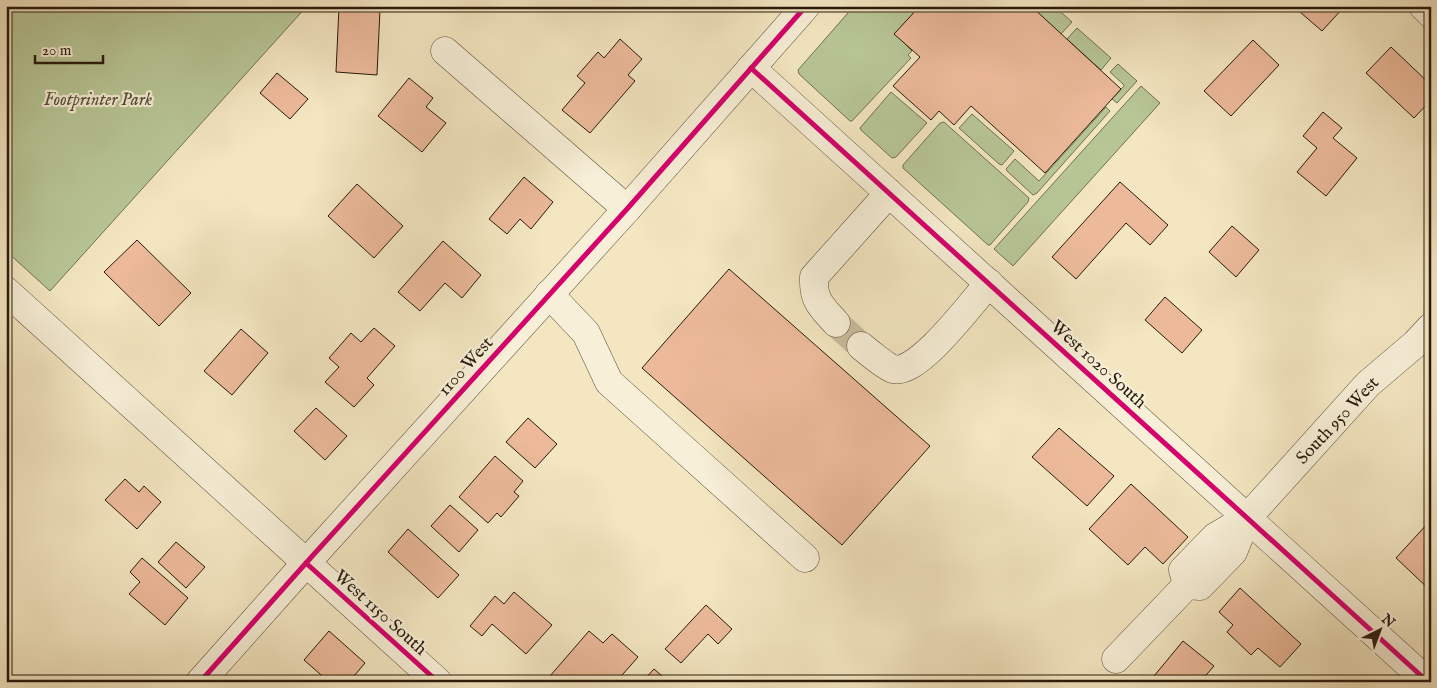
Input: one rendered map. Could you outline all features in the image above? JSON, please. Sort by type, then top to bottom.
[{"type":"street","name":"1100 West","points":[[200,682],[627,209],[806,6]]},
{"type":"street","points":[[1422,6],[1431,14]]},
{"type":"street","points":[[445,51],[627,209]]},
{"type":"street","name":"West 1020 South","points":[[750,68],[1428,682]]},
{"type":"street","points":[[836,324],[817,301],[814,277],[889,193]]},
{"type":"street","points":[[861,346],[893,370],[904,369],[932,350],[989,283]]},
{"type":"street","name":"West 1150 South","points":[[6,291],[438,682]]},
{"type":"street","points":[[549,294],[586,333],[609,382],[805,558]]},
{"type":"street","name":"South 950 West","points":[[1246,518],[1368,384],[1415,344],[1431,327]]},
{"type":"street","points":[[1116,659],[1187,585],[1200,586],[1233,552],[1246,518]]},
{"type":"green space","name":"Footprinter Park","points":[[6,6],[307,6],[50,291],[6,251]]},
{"type":"green space","points":[[854,6],[920,6],[895,34],[912,51],[908,55],[911,58],[850,121],[799,74],[798,70]]},
{"type":"green space","points":[[1033,6],[1054,6],[1072,22],[1061,34]]},
{"type":"green space","points":[[1077,28],[1111,58],[1101,70],[1067,39]]},
{"type":"green space","points":[[1118,64],[1137,81],[1117,103],[1112,99],[1124,85],[1110,72]]},
{"type":"green space","points":[[1141,86],[1160,103],[1013,266],[994,249]]},
{"type":"green space","points":[[891,92],[927,123],[896,157],[892,158],[860,128]]},
{"type":"green space","points":[[1106,107],[1110,111],[1037,193],[1033,195],[1007,171],[1006,169],[1015,159],[1039,181]]},
{"type":"green space","points":[[972,114],[1014,151],[1002,165],[959,128]]},
{"type":"green space","points":[[944,122],[1029,198],[1028,202],[990,245],[903,168],[903,165],[940,123]]},
{"type":"building","points":[[920,6],[1031,6],[1121,89],[1045,173],[971,106],[954,125],[939,111],[931,120],[893,86],[920,57],[894,34]]},
{"type":"building","points":[[1293,6],[1341,6],[1343,8],[1322,31]]},
{"type":"building","points":[[339,7],[380,9],[377,75],[336,72]]},
{"type":"building","points":[[620,39],[642,59],[628,75],[635,81],[590,133],[562,110],[585,83],[577,76],[598,52],[604,58]]},
{"type":"building","points":[[1253,40],[1279,65],[1231,116],[1204,91]]},
{"type":"building","points":[[1391,47],[1431,85],[1431,100],[1414,118],[1366,73]]},
{"type":"building","points":[[277,73],[308,99],[290,119],[260,93]]},
{"type":"building","points":[[409,78],[433,98],[426,107],[446,123],[422,152],[378,116]]},
{"type":"building","points":[[1323,112],[1342,128],[1333,138],[1357,158],[1326,196],[1297,172],[1317,148],[1303,136]]},
{"type":"building","points":[[524,177],[553,202],[531,229],[520,219],[507,234],[489,219]]},
{"type":"building","points":[[1120,182],[1168,225],[1150,245],[1126,223],[1076,279],[1052,257]]},
{"type":"building","points":[[357,184],[403,226],[374,258],[328,216]]},
{"type":"building","points":[[1232,226],[1259,250],[1236,277],[1209,252]]},
{"type":"building","points":[[137,240],[191,293],[159,326],[104,272]]},
{"type":"building","points":[[443,241],[481,275],[462,298],[445,283],[420,311],[398,292]]},
{"type":"building","points":[[729,269],[930,446],[842,545],[642,368]]},
{"type":"building","points":[[1165,297],[1202,330],[1182,353],[1145,320]]},
{"type":"building","points":[[374,328],[395,346],[367,378],[374,385],[354,407],[325,382],[339,367],[329,358],[351,333],[361,342]]},
{"type":"building","points":[[241,329],[268,353],[232,395],[204,371]]},
{"type":"building","points":[[316,408],[347,436],[325,460],[294,431]]},
{"type":"building","points":[[528,418],[557,444],[535,468],[506,442]]},
{"type":"building","points":[[1059,428],[1114,476],[1087,506],[1032,457]]},
{"type":"building","points":[[495,456],[523,481],[514,492],[519,496],[501,517],[497,513],[488,523],[459,497]]},
{"type":"building","points":[[125,479],[139,492],[144,486],[161,502],[137,529],[105,500]]},
{"type":"building","points":[[1131,484],[1188,537],[1163,564],[1145,547],[1128,565],[1089,529]]},
{"type":"building","points":[[450,505],[478,530],[459,552],[431,526]]},
{"type":"building","points":[[1429,522],[1431,523],[1431,591],[1396,558]]},
{"type":"building","points":[[408,529],[459,575],[438,598],[388,552]]},
{"type":"building","points":[[176,542],[205,567],[186,588],[158,562]]},
{"type":"building","points":[[142,558],[188,598],[165,625],[129,594],[140,582],[130,572]]},
{"type":"building","points":[[1240,588],[1301,644],[1280,667],[1258,648],[1251,655],[1227,632],[1233,625],[1219,612]]},
{"type":"building","points":[[514,592],[552,625],[526,654],[492,624],[482,636],[470,626],[495,596],[504,604]]},
{"type":"building","points":[[706,605],[732,629],[718,644],[708,634],[681,663],[665,649]]},
{"type":"building","points":[[329,631],[365,663],[349,682],[329,682],[304,660]]},
{"type":"building","points":[[589,631],[603,643],[612,634],[638,657],[616,682],[556,682],[550,676]]},
{"type":"building","points":[[1183,641],[1214,666],[1200,682],[1161,682],[1154,676]]},
{"type":"building","points":[[654,669],[669,682],[642,682]]},
{"type":"tunnel","points":[[836,323],[861,346]]},
{"type":"cycle path","points":[[200,682],[627,209],[806,6]]},
{"type":"cycle path","points":[[751,68],[1428,682]]},
{"type":"cycle path","points":[[306,563],[438,682]]}]
